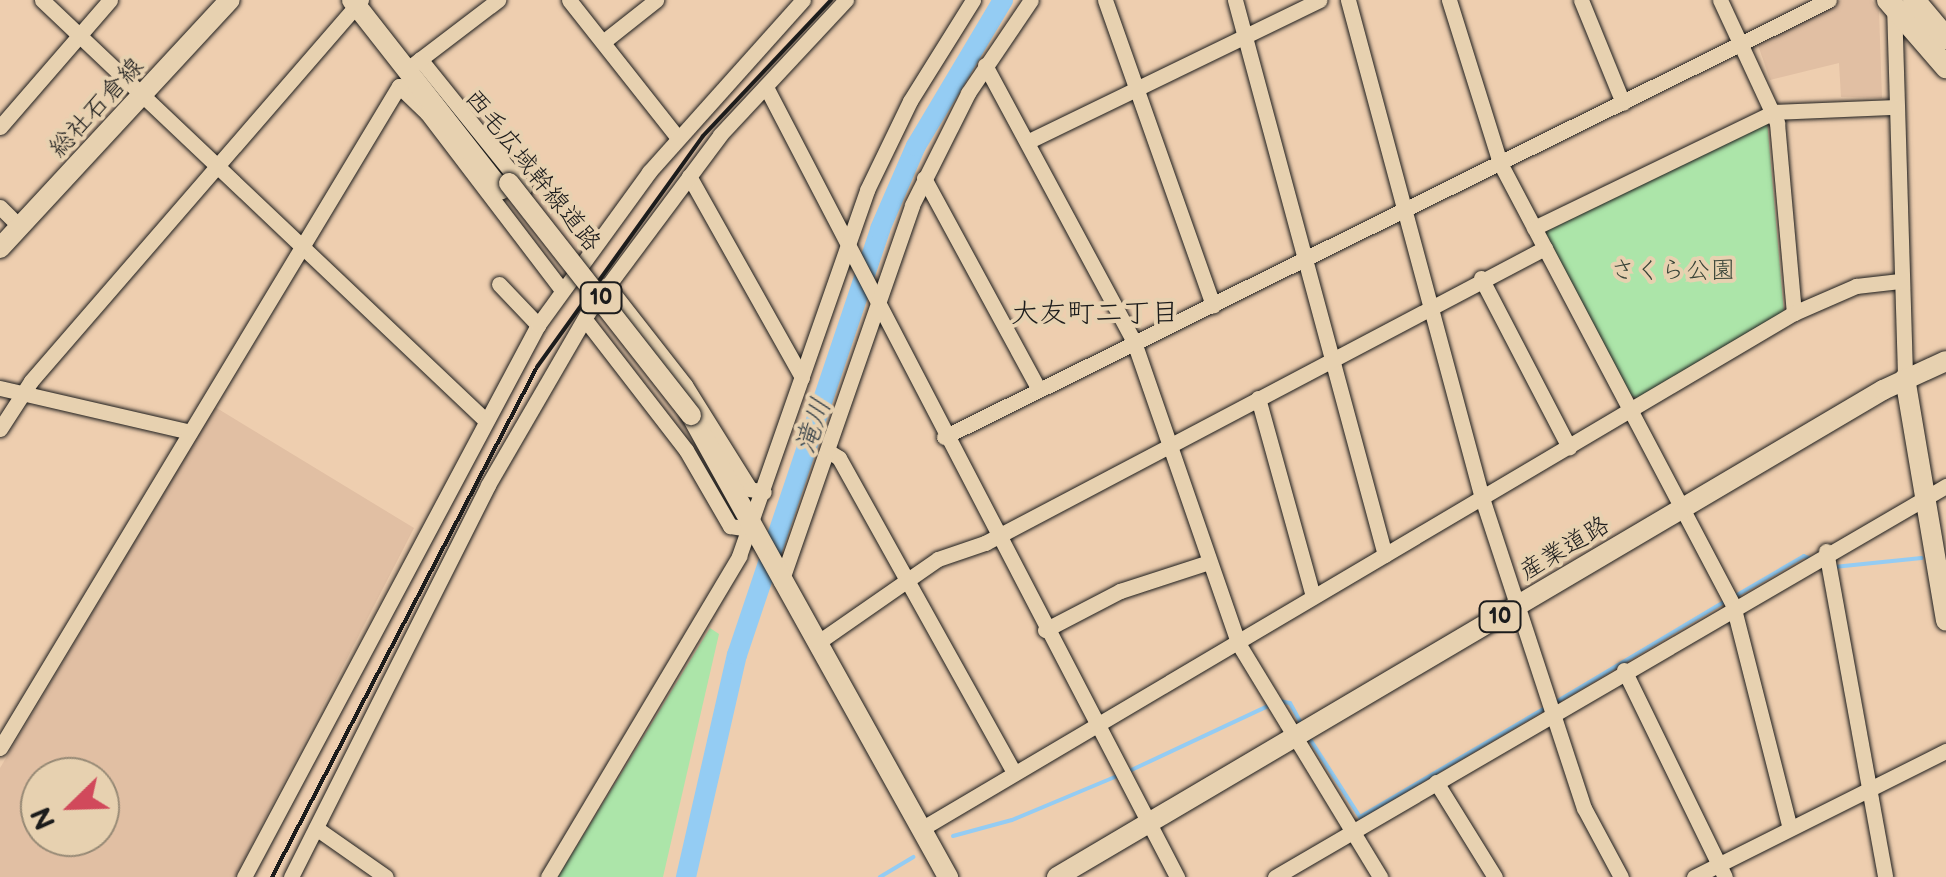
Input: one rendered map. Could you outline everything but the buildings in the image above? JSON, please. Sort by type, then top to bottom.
[{"type":"highway","points":[[1898,2],[1946,38]]},
{"type":"highway","points":[[1898,2],[1946,67]]},
{"type":"main road","name":"総社石倉線","points":[[0,248],[230,0]]},
{"type":"main road","name":"西毛広域幹線道路","points":[[356,2],[394,55],[505,186],[686,418],[948,877]]},
{"type":"main road","name":"西毛広域幹線道路","points":[[394,55],[417,62],[505,186]]},
{"type":"main road","name":"産業道路","points":[[1057,877],[1904,378],[1946,361]]},
{"type":"main road","points":[[1904,378],[1946,621]]},
{"type":"street","points":[[42,0],[484,418]]},
{"type":"street","points":[[0,126],[110,0]]},
{"type":"street","points":[[498,0],[417,62],[584,260]]},
{"type":"street","points":[[569,0],[678,138]]},
{"type":"street","points":[[603,42],[656,0]]},
{"type":"street","points":[[777,0],[788,14]]},
{"type":"street","points":[[244,877],[484,418],[538,325],[678,138],[803,0]]},
{"type":"street","points":[[291,877],[488,485],[607,285],[689,176],[846,0]]},
{"type":"street","points":[[779,579],[828,451],[875,304],[924,178],[985,65],[1031,0]]},
{"type":"street","points":[[1105,0],[1213,304]]},
{"type":"street","points":[[1235,0],[1385,555]]},
{"type":"street","points":[[1029,141],[1320,0]]},
{"type":"street","points":[[1348,0],[1482,498],[1516,608],[1584,808],[1620,877]]},
{"type":"street","points":[[1449,0],[1500,163],[1732,605],[1790,828]]},
{"type":"street","points":[[1581,0],[1623,103]]},
{"type":"street","points":[[1720,0],[1774,112],[1794,313]]},
{"type":"street","points":[[944,437],[1830,0]]},
{"type":"street","points":[[0,429],[18,397],[356,2]]},
{"type":"street","points":[[1898,2],[1895,106],[1904,378]]},
{"type":"street","points":[[548,877],[752,534],[802,377],[891,138],[965,3]]},
{"type":"street","points":[[985,65],[1134,342],[1206,562],[1238,643],[1380,877]]},
{"type":"street","points":[[0,747],[399,86],[561,290]]},
{"type":"street","points":[[766,87],[996,537],[1177,877]]},
{"type":"street","points":[[1534,228],[1774,112],[1895,106]]},
{"type":"street","points":[[689,176],[802,377]]},
{"type":"street","points":[[924,178],[1038,388]]},
{"type":"street","points":[[0,207],[20,226]]},
{"type":"street","points":[[818,644],[938,558],[996,537],[1481,278],[1545,248]]},
{"type":"street","points":[[1481,278],[1568,447]]},
{"type":"street","points":[[921,829],[1794,313],[1856,286],[1900,281]]},
{"type":"street","points":[[499,284],[538,325]]},
{"type":"street","points":[[607,285],[685,385],[750,489],[764,492]]},
{"type":"street","points":[[587,322],[655,406],[730,526],[752,534]]},
{"type":"street","points":[[0,388],[18,397],[190,432]]},
{"type":"street","points":[[1258,398],[1313,596]]},
{"type":"street","points":[[828,451],[838,458],[902,582],[1014,773]]},
{"type":"street","points":[[1278,876],[1732,605],[1924,493],[1946,486]]},
{"type":"street","points":[[1826,551],[1885,877]]},
{"type":"street","points":[[1045,630],[1120,591],[1206,562]]},
{"type":"street","points":[[1624,670],[1722,870]]},
{"type":"street","points":[[1694,877],[1722,870],[1790,828],[1946,751]]},
{"type":"street","points":[[1436,782],[1495,877]]},
{"type":"street","points":[[316,828],[386,877]]},
{"type":"shaded area","points":[[1841,0],[1872,0],[1879,11],[1882,98],[1841,97],[1839,63],[1770,80],[1757,42]]},
{"type":"shaded area","points":[[215,407],[414,528],[235,877],[0,877],[0,768]]},
{"type":"green space","name":"さくら公園","points":[[1767,121],[1784,313],[1640,400],[1628,394],[1545,232]]},
{"type":"green space","points":[[710,628],[719,634],[663,877],[558,877]]},
{"type":"waterway","name":"滝川","points":[[686,877],[737,655],[880,229],[916,146],[1003,0]]},
{"type":"waterway","points":[[1732,598],[1804,556],[1811,559]]},
{"type":"waterway","points":[[1834,567],[1922,558]]},
{"type":"waterway","points":[[1556,702],[1724,602]]},
{"type":"waterway","points":[[1279,701],[1290,703],[1301,723]]},
{"type":"waterway","points":[[1125,773],[1270,705]]},
{"type":"waterway","points":[[1308,736],[1360,817],[1547,707]]},
{"type":"waterway","points":[[953,836],[1012,820],[1117,776]]},
{"type":"waterway","points":[[880,877],[913,857]]},
{"type":"railway","points":[[272,877],[537,367],[703,136],[831,0]]},
{"type":"district","name":"大友町二丁目","points":[[1095,314]]}]
